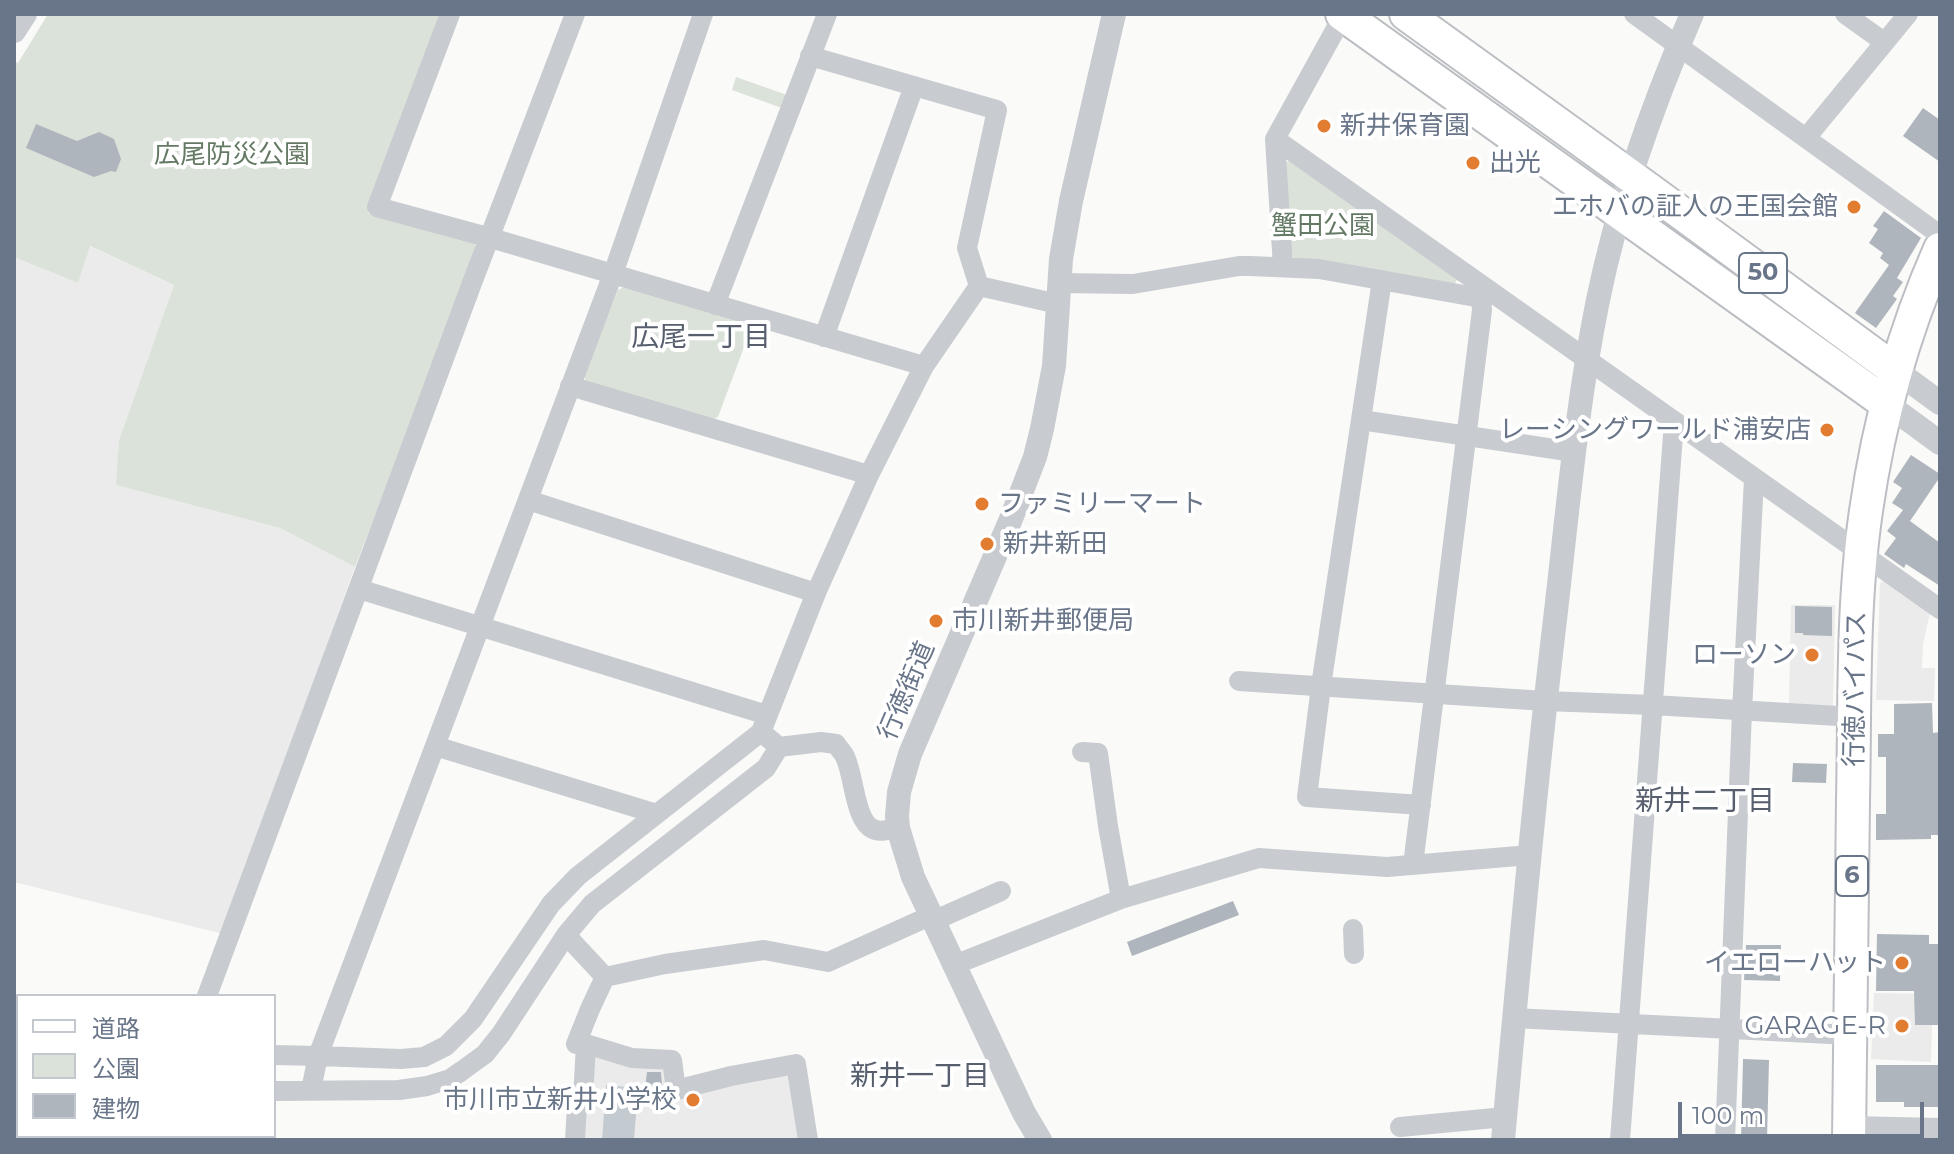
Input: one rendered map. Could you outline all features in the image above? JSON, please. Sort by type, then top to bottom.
[{"type":"main road","name":"50","points":[[1343,14],[1887,404]]},
{"type":"main road","name":"50","points":[[1406,14],[1895,370]]},
{"type":"main road","name":"行徳バイパス","points":[[1849,1134],[1857,617],[1861,555],[1866,511],[1895,370],[1940,249]]},
{"type":"street","points":[[14,31],[25,14]]},
{"type":"street","points":[[450,14],[377,207],[924,366]]},
{"type":"street","points":[[208,994],[575,14]]},
{"type":"street","points":[[311,1090],[318,1056],[613,274],[703,14]]},
{"type":"street","points":[[715,305],[827,14]]},
{"type":"street","name":"行徳街道","points":[[1040,1140],[1024,1113],[913,877],[898,828],[899,792],[910,754],[1035,457],[1054,366],[1061,259],[1071,201],[1114,14]]},
{"type":"street","points":[[1283,267],[1275,139],[1343,14]]},
{"type":"street","points":[[1634,14],[1940,235]]},
{"type":"street","points":[[1400,1127],[1504,1129],[1545,701],[1587,361],[1598,299],[1630,176],[1692,14]]},
{"type":"street","points":[[1845,14],[1884,42]]},
{"type":"street","points":[[1806,138],[1908,14]]},
{"type":"street","points":[[810,56],[997,110],[967,248],[979,286]]},
{"type":"street","points":[[824,337],[914,86]]},
{"type":"street","points":[[1275,139],[1484,294],[1587,361],[1940,609]]},
{"type":"street","points":[[979,286],[1058,294],[1239,266],[1319,269],[1484,294]]},
{"type":"street","points":[[1382,280],[1307,797],[1421,805]]},
{"type":"street","points":[[276,1055],[401,1059],[424,1057],[446,1046],[473,1019],[551,904],[578,876],[764,724],[816,593],[869,475],[924,366],[979,286]]},
{"type":"street","points":[[1413,865],[1484,294]]},
{"type":"street","points":[[1895,370],[1940,403]]},
{"type":"street","points":[[570,386],[869,475]]},
{"type":"street","points":[[1887,404],[1940,443]]},
{"type":"street","points":[[1361,420],[1574,452]]},
{"type":"street","points":[[1620,1140],[1674,422]]},
{"type":"street","points":[[1725,1140],[1754,479]]},
{"type":"street","points":[[528,500],[816,593]]},
{"type":"street","points":[[359,589],[764,724],[779,747]]},
{"type":"street","points":[[1239,681],[1855,717]]},
{"type":"street","points":[[779,747],[821,742],[836,744],[845,756],[865,823],[878,831],[898,828]]},
{"type":"street","points":[[435,746],[657,814]]},
{"type":"street","points":[[276,1091],[399,1090],[450,1079],[485,1054],[566,935],[592,904],[766,768],[779,747]]},
{"type":"street","points":[[1082,752],[1098,753],[1121,899]]},
{"type":"street","points":[[954,965],[1121,899],[1259,858],[1387,867],[1530,855]]},
{"type":"street","points":[[605,977],[665,964],[764,950],[828,962],[1001,891]]},
{"type":"street","points":[[1353,929],[1354,954]]},
{"type":"street","points":[[566,935],[605,977]]},
{"type":"street","points":[[605,977],[576,1044],[586,1044],[632,1058],[672,1060],[676,1090],[796,1064],[808,1140]]},
{"type":"street","points":[[1514,1018],[1850,1035]]},
{"type":"street","points":[[575,1140],[577,1105],[583,1098],[586,1044]]},
{"type":"street","points":[[1849,1134],[1940,1130]]},
{"type":"shaded area","points":[[89,246],[174,285],[119,440],[117,485],[280,528],[355,567],[223,934],[14,882],[14,257],[78,283]]},
{"type":"shaded area","points":[[1886,580],[1930,613],[1923,644],[1922,668],[1935,668],[1934,701],[1876,700],[1880,583]]},
{"type":"shaded area","name":"ローソン","points":[[1791,605],[1835,605],[1833,707],[1789,704]]},
{"type":"shaded area","name":"GARAGE-R","points":[[1874,993],[1933,994],[1931,1062],[1871,1059]]},
{"type":"shaded area","name":"市川市立新井小学校","points":[[598,1055],[667,1069],[671,1097],[729,1083],[786,1075],[791,1080],[801,1140],[580,1140],[592,1058]]},
{"type":"shaded area","points":[[606,1085],[638,1088],[634,1140],[602,1140]]},
{"type":"green space","name":"広尾防災公園","points":[[48,14],[441,14],[368,213],[474,242],[478,251],[355,567],[280,528],[116,485],[119,440],[174,285],[90,246],[78,283],[14,257],[14,61],[18,63]]},
{"type":"green space","points":[[736,77],[787,95],[782,108],[732,90]]},
{"type":"green space","name":"蟹田公園","points":[[1291,160],[1458,278],[1454,285],[1295,260],[1290,253],[1284,163]]},
{"type":"green space","points":[[624,287],[748,323],[750,331],[718,417],[710,420],[586,382],[584,376],[618,290]]},
{"type":"building","points":[[1923,108],[1940,120],[1940,162],[1903,136]]},
{"type":"building","points":[[36,124],[77,141],[99,132],[114,139],[121,159],[116,172],[94,177],[26,148]]},
{"type":"building","points":[[1884,211],[1921,238],[1897,278],[1903,282],[1893,296],[1897,299],[1876,328],[1855,313],[1889,265],[1880,258],[1883,253],[1869,243],[1878,229],[1873,226]]},
{"type":"building","points":[[1911,455],[1940,474],[1910,521],[1940,543],[1940,586],[1884,554],[1896,538],[1887,531],[1903,510],[1892,503],[1902,488],[1893,482]]},
{"type":"building","points":[[1795,606],[1832,607],[1832,636],[1795,633]]},
{"type":"building","points":[[1932,703],[1933,733],[1940,732],[1940,835],[1931,835],[1931,839],[1876,840],[1876,814],[1886,814],[1886,757],[1878,757],[1878,734],[1894,734],[1894,704]]},
{"type":"building","points":[[1793,763],[1827,764],[1826,783],[1792,782]]},
{"type":"building","points":[[1233,901],[1239,915],[1132,956],[1127,942]]},
{"type":"building","name":"イエローハット","points":[[1877,934],[1929,935],[1929,944],[1940,944],[1940,1025],[1915,1025],[1914,991],[1876,991]]},
{"type":"building","points":[[1746,945],[1781,945],[1780,981],[1744,980]]},
{"type":"building","points":[[1743,1059],[1769,1060],[1767,1140],[1741,1140]]},
{"type":"building","points":[[1876,1065],[1940,1065],[1940,1107],[1904,1107],[1904,1102],[1876,1102]]},
{"type":"building","points":[[647,1072],[661,1072],[663,1099],[644,1097]]},
{"type":"place","name":"新井保育園","points":[[1324,126]]},
{"type":"place","name":"出光","points":[[1473,163]]},
{"type":"place","name":"エホバの証人の王国会館","points":[[1854,207]]},
{"type":"place","name":"レーシングワールド浦安店","points":[[1827,430]]},
{"type":"place","name":"ファミリーマート","points":[[982,504]]},
{"type":"place","name":"新井新田","points":[[987,544]]},
{"type":"place","name":"市川新井郵便局","points":[[936,621]]},
{"type":"place","name":"ローソン","points":[[1812,655]]},
{"type":"place","name":"イエローハット","points":[[1902,963]]},
{"type":"place","name":"GARAGE-R","points":[[1902,1026]]},
{"type":"place","name":"市川市立新井小学校","points":[[693,1100]]},
{"type":"district","name":"広尾一丁目","points":[[701,338]]},
{"type":"district","name":"新井二丁目","points":[[1705,802]]},
{"type":"district","name":"新井一丁目","points":[[920,1077]]}]
